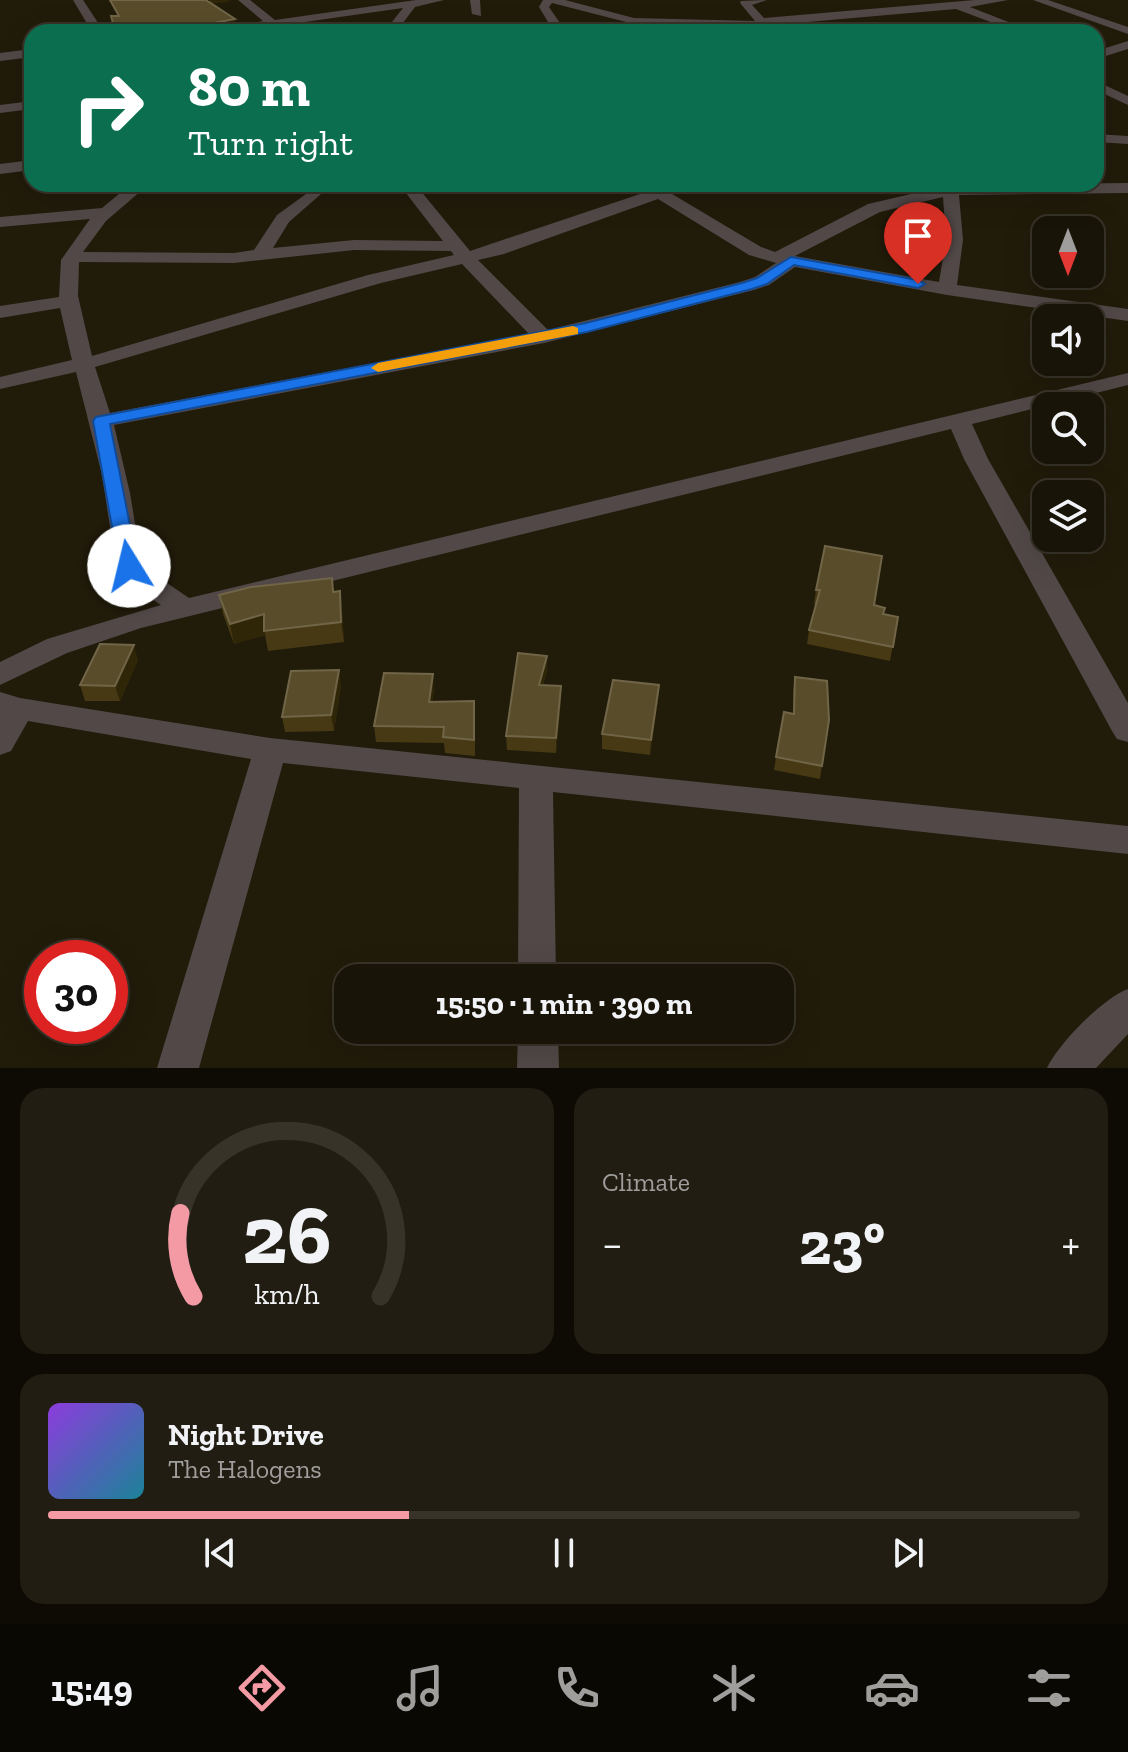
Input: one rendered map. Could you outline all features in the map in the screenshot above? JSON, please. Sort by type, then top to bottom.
[{"type":"street","points":[[78,0],[93,24]]},
{"type":"street","points":[[243,0],[272,23]]},
{"type":"street","points":[[265,24],[439,0]]},
{"type":"street","points":[[475,0],[477,14]]},
{"type":"street","points":[[555,24],[544,7],[554,1],[585,0]]},
{"type":"street","points":[[761,24],[745,3],[762,0]]},
{"type":"street","points":[[937,0],[1006,24]]},
{"type":"street","points":[[782,24],[1003,0]]},
{"type":"street","points":[[1038,0],[1128,31]]},
{"type":"street","points":[[554,1],[634,21],[711,24]]},
{"type":"street","points":[[850,5],[880,14]]},
{"type":"street","points":[[396,24],[410,6]]},
{"type":"street","points":[[297,19],[328,24]]},
{"type":"street","points":[[1104,53],[1128,45]]},
{"type":"street","points":[[0,57],[24,54]]},
{"type":"street","points":[[1104,89],[1128,101]]},
{"type":"street","points":[[0,109],[24,106]]},
{"type":"street","points":[[1104,138],[1128,140]]},
{"type":"street","points":[[0,169],[24,166]]},
{"type":"street","points":[[1104,188],[1128,188]]},
{"type":"street","points":[[1110,188],[1128,197]]},
{"type":"street","points":[[132,192],[108,212],[72,257],[67,290],[101,421],[129,566],[133,574],[184,608]]},
{"type":"street","points":[[413,192],[461,252],[544,337]]},
{"type":"street","points":[[0,383],[84,365],[461,252],[526,242],[641,192]]},
{"type":"street","points":[[657,192],[755,251],[784,260],[947,289],[1128,315]]},
{"type":"street","points":[[101,421],[544,337],[747,286],[762,281],[784,260],[874,208],[942,192]]},
{"type":"street","points":[[947,289],[954,263],[957,232],[950,192]]},
{"type":"street","points":[[259,256],[283,219],[313,194]]},
{"type":"street","points":[[0,222],[108,212]]},
{"type":"street","points":[[72,257],[225,259],[354,245],[461,252]]},
{"type":"street","points":[[0,312],[70,301]]},
{"type":"street","points":[[0,675],[57,646],[184,608],[1128,379]]},
{"type":"street","points":[[959,420],[984,473],[1128,731]]},
{"type":"street","points":[[0,743],[9,706],[270,750],[1128,840]]},
{"type":"street","points":[[178,1068],[270,750]]},
{"type":"street","points":[[536,777],[537,964]]},
{"type":"street","points":[[1068,1068],[1128,1007]]},
{"type":"street","points":[[538,1044],[538,1068]]},
{"type":"building","points":[[110,0],[206,0],[235,19],[208,24],[113,24],[111,16],[119,16]]},
{"type":"building","points":[[825,546],[882,556],[874,605],[885,608],[883,614],[898,617],[893,647],[809,630],[820,590],[816,590]]},
{"type":"building","points":[[332,578],[333,592],[340,591],[341,622],[264,631],[264,614],[230,624],[219,595],[251,587]]},
{"type":"building","points":[[100,644],[134,645],[115,686],[80,685]]},
{"type":"building","points":[[518,653],[547,656],[539,685],[561,686],[556,738],[506,736]]},
{"type":"building","points":[[339,670],[331,715],[282,717],[291,671]]},
{"type":"building","points":[[384,673],[433,674],[429,702],[474,701],[474,740],[443,737],[444,727],[374,726]]},
{"type":"building","points":[[795,677],[827,681],[829,720],[822,766],[776,757],[784,712],[794,714]]},
{"type":"building","points":[[613,680],[659,685],[651,740],[602,734]]},
{"type":"slow traffic","points":[[378,368],[573,331]]},
{"type":"route","points":[[129,566],[101,421],[544,337],[747,286],[762,281],[791,261],[918,284]]}]
